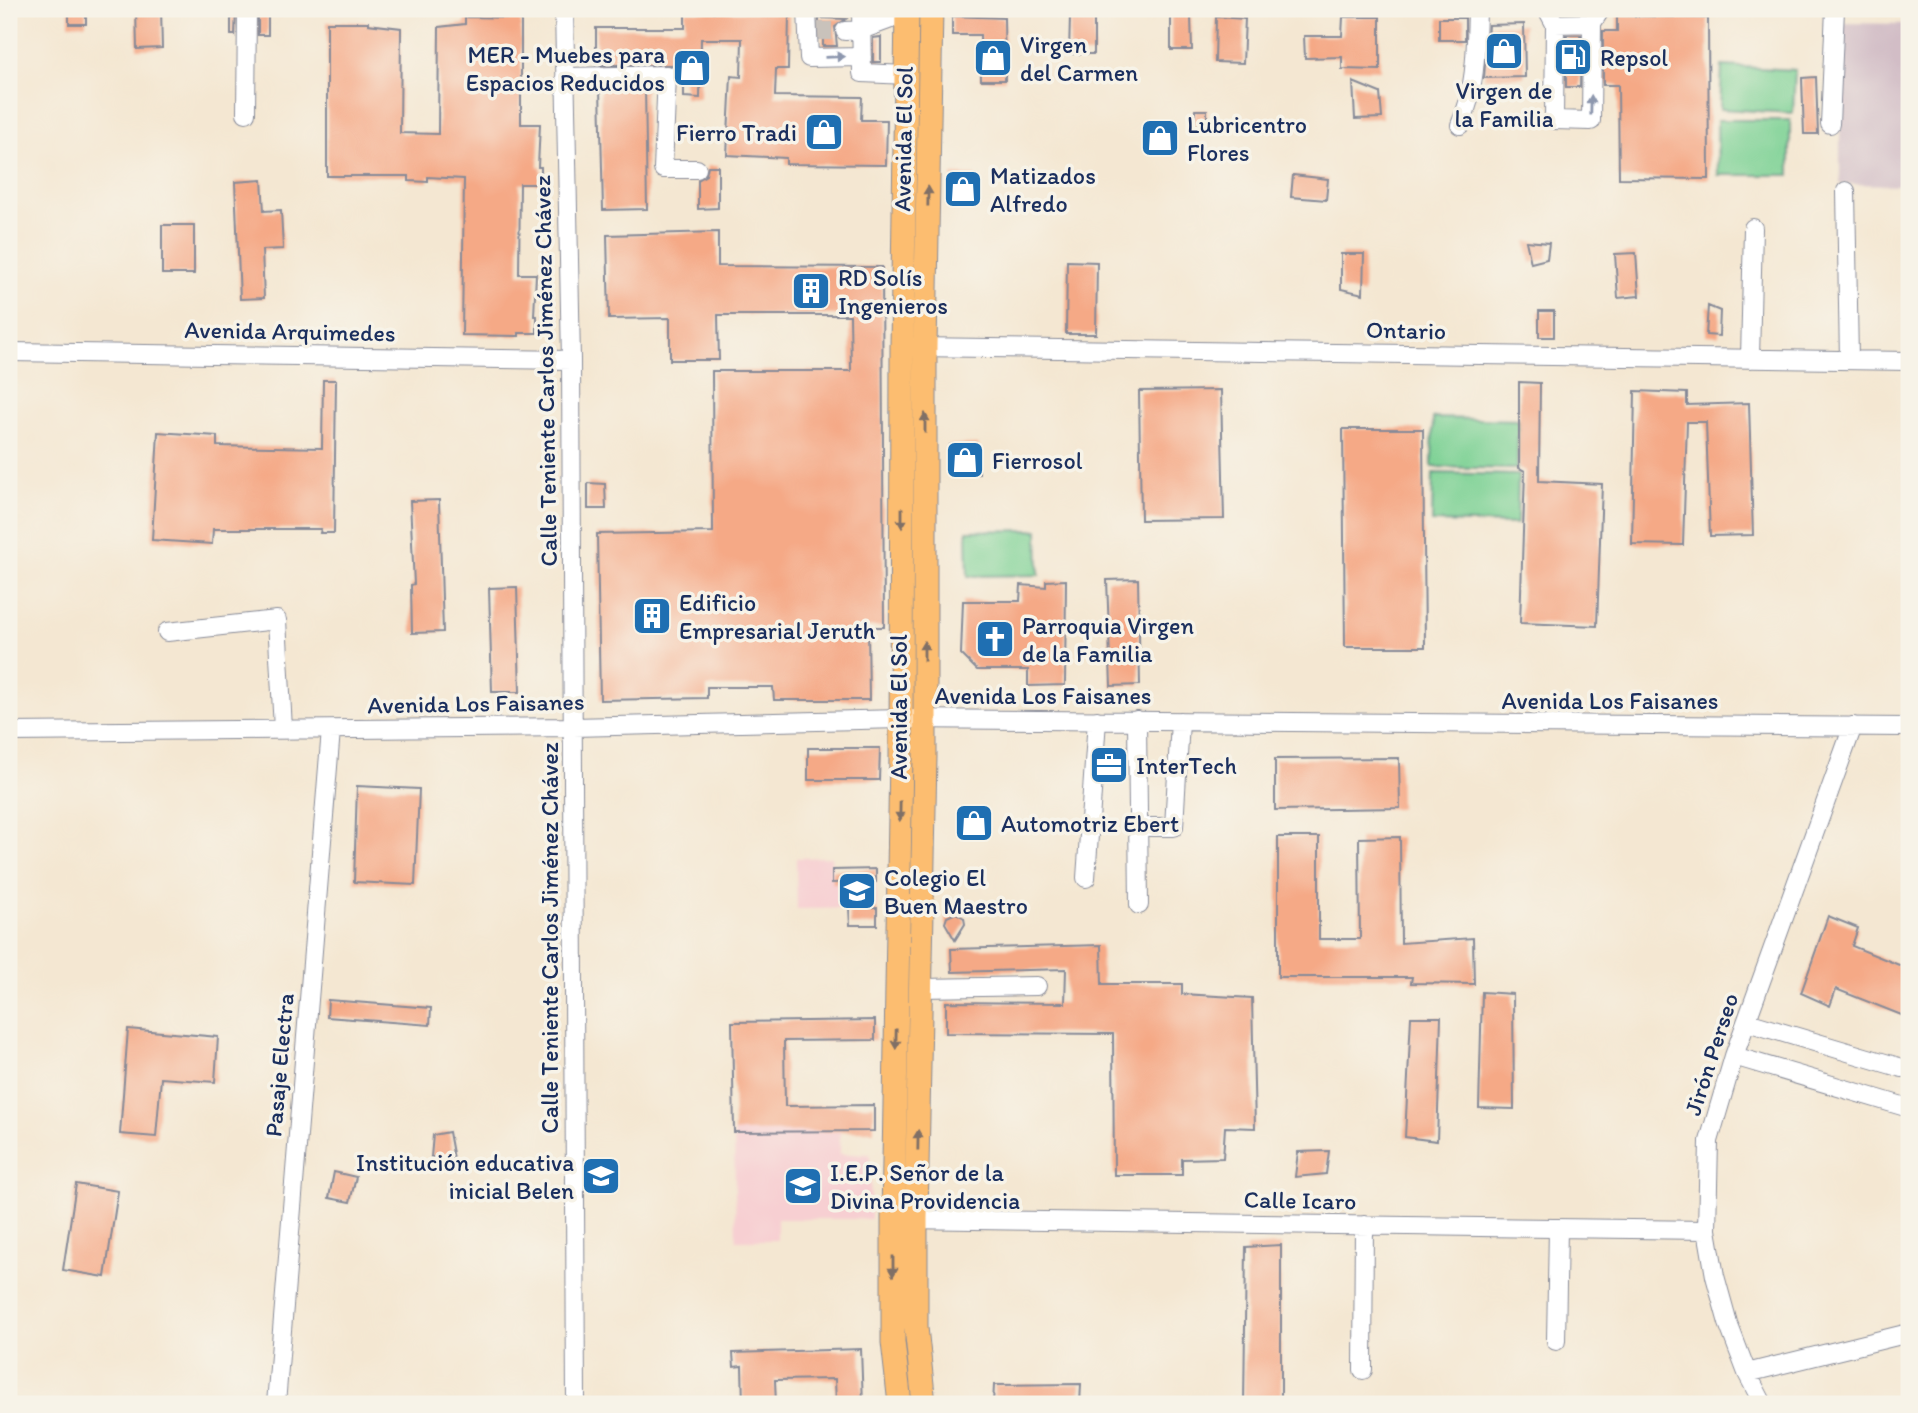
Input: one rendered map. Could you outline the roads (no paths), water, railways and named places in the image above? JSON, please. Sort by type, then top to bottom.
[{"type":"main road","name":"Avenida El Sol","points":[[924,1404],[904,1219],[913,719],[925,347],[931,9]]},
{"type":"main road","name":"Avenida El Sol","points":[[900,1404],[893,1342],[921,988],[902,348],[907,11]]},
{"type":"main road","points":[[906,84],[930,95]]},
{"type":"street","points":[[247,9],[247,113]]},
{"type":"street","name":"Calle Teniente Carlos Jiménez Chávez","points":[[564,9],[571,360],[576,1404]]},
{"type":"street","points":[[807,9],[811,31],[809,58],[862,57]]},
{"type":"street","points":[[861,9],[853,31],[862,57],[862,73],[906,84]]},
{"type":"street","points":[[1460,125],[1467,110],[1476,43],[1476,9]]},
{"type":"street","points":[[1830,124],[1835,9]]},
{"type":"street","points":[[853,31],[907,11]]},
{"type":"street","points":[[1551,16],[1596,16],[1591,121],[1554,120],[1551,16]]},
{"type":"street","points":[[565,77],[667,75],[663,169],[697,169]]},
{"type":"street","points":[[1846,191],[1849,360]]},
{"type":"street","points":[[1750,359],[1753,228]]},
{"type":"street","name":"Ontario","points":[[902,348],[1909,361]]},
{"type":"street","name":"Avenida Arquimedes","points":[[9,352],[571,360]]},
{"type":"street","points":[[167,632],[277,620],[283,729]]},
{"type":"street","name":"Avenida Los Faisanes","points":[[9,732],[573,727],[913,719],[1909,727]]},
{"type":"street","points":[[1086,878],[1097,720]]},
{"type":"street","points":[[1137,720],[1139,905]]},
{"type":"street","points":[[1138,827],[1174,827],[1180,721]]},
{"type":"street","name":"Jirón Perseo","points":[[1763,1404],[1747,1373],[1728,1323],[1715,1276],[1707,1230],[1709,1141],[1734,1056],[1853,726]]},
{"type":"street","name":"Pasaje Electra","points":[[276,1404],[331,730]]},
{"type":"street","points":[[921,988],[1037,986]]},
{"type":"street","points":[[1747,1022],[1902,1068]]},
{"type":"street","points":[[1734,1056],[1909,1108]]},
{"type":"street","name":"Calle Icaro","points":[[904,1219],[1707,1230]]},
{"type":"street","points":[[1363,1370],[1364,1225]]},
{"type":"street","points":[[1556,1341],[1558,1228]]},
{"type":"street","points":[[1747,1373],[1909,1334]]},
{"type":"tunnel","points":[[814,31],[845,31]]},
{"type":"place","name":"Virgen de la Familia","points":[[1504,51]]},
{"type":"place","name":"Repsol","points":[[1573,57]]},
{"type":"place","name":"Virgen del Carmen","points":[[993,58]]},
{"type":"place","name":"MER - Muebes para Espacios Reducidos","points":[[692,68]]},
{"type":"place","name":"Fierro Tradi","points":[[824,132]]},
{"type":"place","name":"Lubricentro Flores","points":[[1160,138]]},
{"type":"place","name":"Matizados Alfredo","points":[[963,189]]},
{"type":"place","name":"RD Solís Ingenieros","points":[[811,291]]},
{"type":"place","name":"Fierrosol","points":[[965,460]]},
{"type":"place","name":"Edificio Empresarial Jeruth","points":[[652,616]]},
{"type":"place","name":"Parroquia Virgen de la Familia","points":[[995,639]]},
{"type":"place","name":"InterTech","points":[[1109,765]]},
{"type":"place","name":"Automotriz Ebert","points":[[974,823]]},
{"type":"place","name":"Colegio El Buen Maestro","points":[[857,891]]},
{"type":"place","name":"Institución educativa inicial Belen","points":[[601,1176]]},
{"type":"place","name":"I.E.P. Señor de la Divina Providencia","points":[[803,1186]]}]
